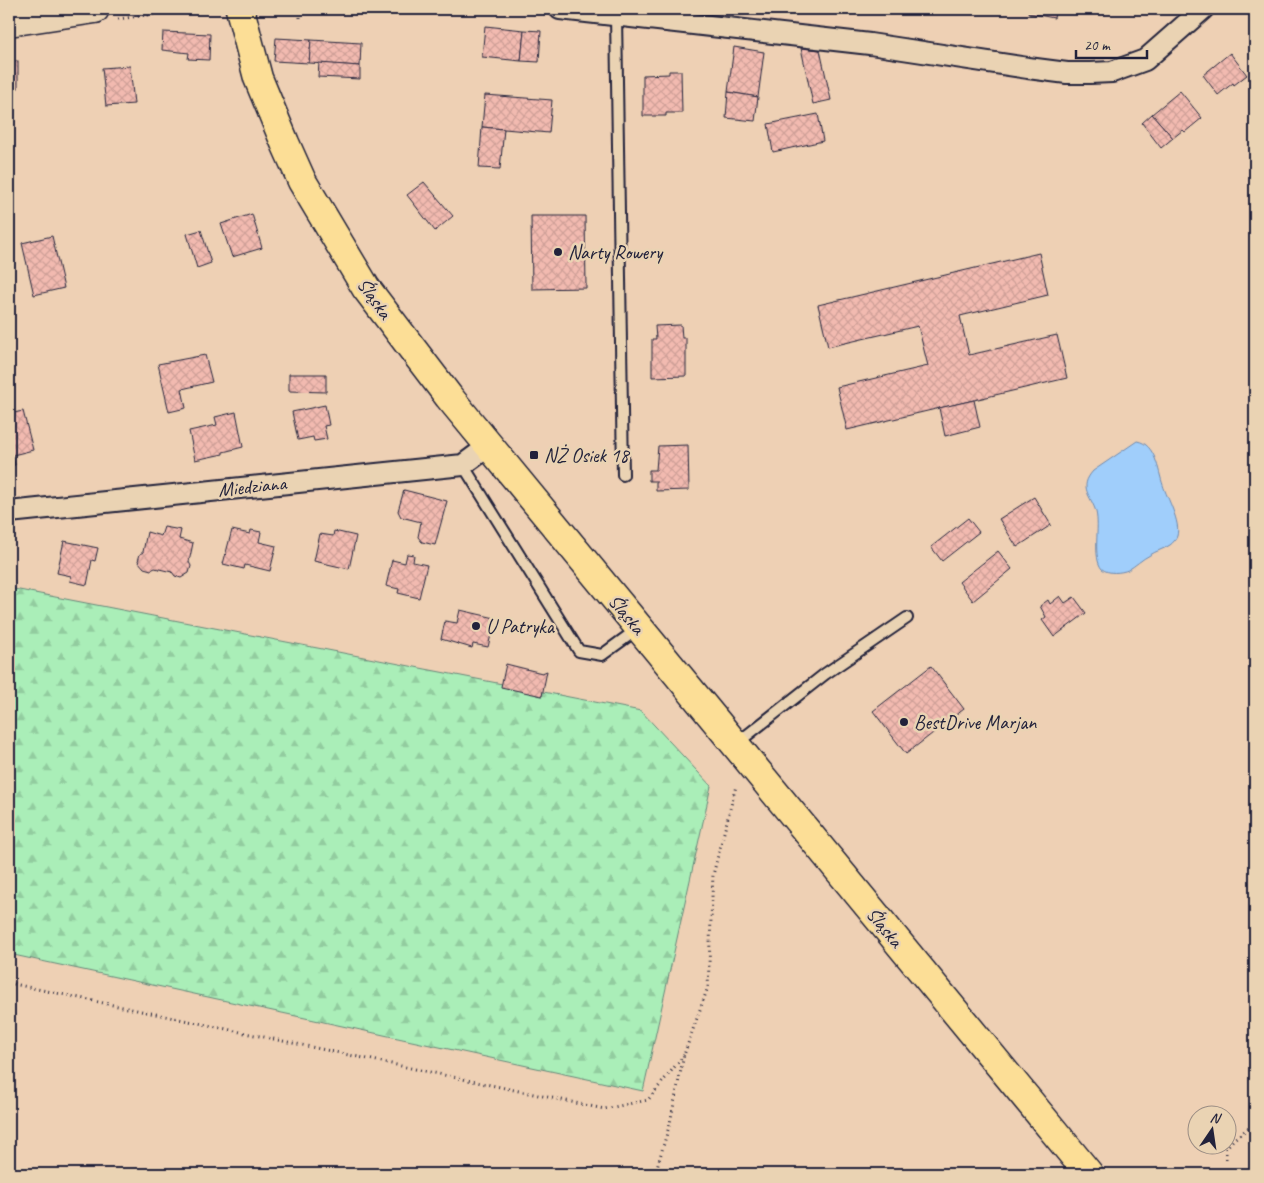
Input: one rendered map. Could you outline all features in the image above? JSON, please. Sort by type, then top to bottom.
[{"type":"main road","name":"Śląska","points":[[240,9],[251,54],[267,103],[285,143],[314,203],[366,288],[437,381],[1089,1174]]},
{"type":"street","points":[[9,22],[94,9]]},
{"type":"street","points":[[560,9],[870,44],[1028,68],[1090,73],[1112,72],[1145,60],[1203,9]]},
{"type":"street","points":[[463,465],[490,445]]},
{"type":"street","name":"Miedziana","points":[[9,512],[463,465]]},
{"type":"lane","points":[[616,15],[623,475]]},
{"type":"lane","points":[[463,465],[579,651],[602,655],[639,628]]},
{"type":"lane","points":[[744,755],[825,674],[907,618]]},
{"type":"path","points":[[300,9],[300,18]]},
{"type":"path","points":[[655,1174],[670,1123],[684,1055],[708,987],[713,875],[744,755]]},
{"type":"path","points":[[9,984],[604,1109],[648,1100],[684,1055]]},
{"type":"path","points":[[1226,1159],[1226,1148],[1234,1139],[1255,1124]]},
{"type":"green space","points":[[9,588],[641,711],[711,786],[643,1091],[9,954]]},
{"type":"water","points":[[1137,441],[1148,447],[1155,459],[1177,524],[1177,536],[1170,545],[1128,570],[1108,572],[1102,569],[1097,558],[1097,518],[1094,506],[1087,492],[1086,482],[1093,471]]},
{"type":"building","points":[[1025,9],[1056,9],[1054,18],[1028,13],[1029,10]]},
{"type":"building","points":[[485,26],[524,30],[521,61],[482,57]]},
{"type":"building","points":[[524,30],[541,31],[539,62],[521,61]]},
{"type":"building","points":[[163,32],[210,34],[209,60],[188,59],[189,53],[162,50]]},
{"type":"building","points":[[276,38],[311,40],[309,63],[274,61]]},
{"type":"building","points":[[311,40],[361,43],[360,66],[309,63]]},
{"type":"building","points":[[734,47],[764,52],[758,97],[728,92]]},
{"type":"building","points":[[801,48],[820,50],[831,100],[813,104]]},
{"type":"building","points":[[1230,53],[1247,75],[1218,95],[1203,75]]},
{"type":"building","points":[[9,61],[18,61],[18,88],[9,88]]},
{"type":"building","points":[[319,63],[360,66],[360,79],[318,77]]},
{"type":"building","points":[[130,66],[134,104],[106,106],[102,68]]},
{"type":"building","points":[[669,71],[681,71],[682,113],[666,113],[666,116],[643,116],[643,75],[669,74]]},
{"type":"building","points":[[1180,91],[1202,118],[1185,132],[1183,130],[1173,138],[1152,114]]},
{"type":"building","points":[[728,92],[758,97],[755,121],[726,118]]},
{"type":"building","points":[[485,95],[552,100],[549,133],[482,127]]},
{"type":"building","points":[[818,114],[823,141],[773,152],[768,124]]},
{"type":"building","points":[[1152,114],[1173,138],[1161,148],[1142,123]]},
{"type":"building","points":[[482,127],[504,129],[500,169],[479,168]]},
{"type":"building","points":[[424,182],[453,216],[435,231],[407,195]]},
{"type":"building","points":[[252,214],[262,248],[232,257],[221,224]]},
{"type":"building","name":"Narty Rowery","points":[[531,216],[585,216],[586,288],[532,289]]},
{"type":"building","points":[[201,230],[211,263],[197,268],[187,234]]},
{"type":"building","points":[[52,236],[64,288],[34,295],[22,243]]},
{"type":"building","points":[[1039,253],[1048,295],[960,316],[969,355],[1057,335],[1067,378],[847,430],[837,387],[928,366],[918,326],[828,347],[818,305]]},
{"type":"building","points":[[681,325],[682,338],[686,338],[686,376],[652,377],[652,339],[656,339],[655,326]]},
{"type":"building","points":[[205,355],[212,382],[182,389],[186,408],[169,412],[158,364]]},
{"type":"building","points":[[289,374],[326,374],[326,392],[289,391]]},
{"type":"building","points":[[974,400],[980,427],[945,436],[939,408]]},
{"type":"building","points":[[325,405],[329,425],[324,426],[327,439],[314,441],[313,437],[298,440],[292,412]]},
{"type":"building","points":[[23,411],[33,450],[13,455],[15,465],[9,466],[9,414]]},
{"type":"building","points":[[236,412],[243,447],[223,452],[223,454],[195,460],[189,431],[217,425],[215,417]]},
{"type":"building","points":[[688,445],[689,490],[656,491],[656,481],[649,481],[649,470],[656,470],[658,446]]},
{"type":"building","points":[[404,490],[447,501],[435,545],[422,542],[418,537],[421,522],[401,517],[398,511]]},
{"type":"building","points":[[1034,497],[1051,525],[1017,547],[999,519]]},
{"type":"building","points":[[968,518],[979,532],[942,561],[931,547]]},
{"type":"building","points":[[164,527],[181,530],[179,539],[193,543],[189,573],[181,578],[175,576],[172,572],[155,568],[151,570],[144,568],[138,561],[140,554],[143,552],[147,532],[161,536]]},
{"type":"building","points":[[232,530],[250,534],[251,530],[261,532],[259,542],[276,546],[270,571],[245,565],[244,569],[223,564]]},
{"type":"building","points":[[334,531],[356,536],[349,569],[314,561],[320,534],[333,536]]},
{"type":"building","points":[[64,541],[98,548],[95,561],[92,560],[87,585],[70,581],[71,576],[57,573]]},
{"type":"building","points":[[998,551],[1012,569],[973,601],[959,582]]},
{"type":"building","points":[[407,554],[414,555],[413,562],[427,565],[419,598],[398,593],[399,589],[386,586],[392,560],[405,563]]},
{"type":"building","points":[[1060,596],[1065,603],[1074,597],[1086,613],[1054,637],[1042,620],[1046,617],[1040,606],[1048,600],[1050,604]]},
{"type":"building","points":[[460,610],[495,618],[488,647],[473,644],[472,648],[441,639],[445,621],[457,623]]},
{"type":"building","points":[[506,664],[542,673],[547,671],[542,696],[501,687]]},
{"type":"building","points":[[931,666],[964,709],[906,754],[873,711]]},
{"type":"place","name":"Narty Rowery","points":[[558,252]]},
{"type":"place","name":"NŻ Osiek 18","points":[[534,455]]},
{"type":"place","name":"U Patryka","points":[[476,626]]},
{"type":"place","name":"BestDrive Marjan","points":[[904,722]]}]
